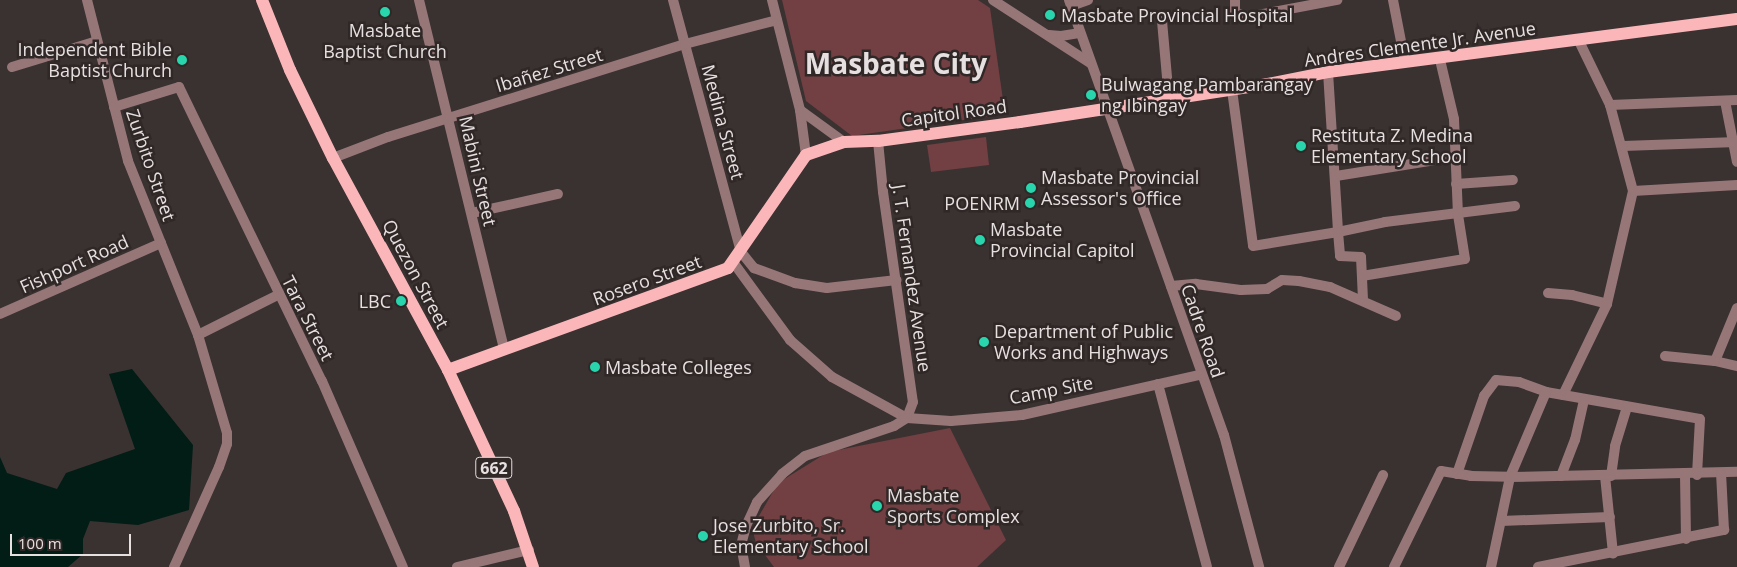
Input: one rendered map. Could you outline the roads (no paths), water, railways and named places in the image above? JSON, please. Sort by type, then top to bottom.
[{"type":"main road","name":"Quezon Street","points":[[262,0],[290,70],[333,158],[448,370],[528,550],[533,567]]},
{"type":"main road","name":"Andres Clemente Jr. Avenue","points":[[1108,108],[1232,90],[1328,72],[1405,62],[1440,60],[1578,39],[1737,19]]},
{"type":"main road","name":"Capitol Road","points":[[806,155],[844,142],[878,141],[1108,108]]},
{"type":"main road","name":"Rosero Street","points":[[448,370],[716,274],[737,257],[806,155]]},
{"type":"street","name":"Zurbito Street","points":[[87,0],[128,161],[198,335],[227,444],[174,567]]},
{"type":"street","name":"Mabini Street","points":[[419,0],[504,350]]},
{"type":"street","name":"Medina Street","points":[[673,0],[737,257]]},
{"type":"street","points":[[772,0],[800,110],[806,155]]},
{"type":"street","points":[[993,0],[1090,63]]},
{"type":"street","points":[[1070,3],[1088,0]]},
{"type":"street","points":[[1235,0],[1235,12],[1247,17],[1337,0]]},
{"type":"street","points":[[1393,0],[1405,62]]},
{"type":"street","name":"Cadre Road","points":[[1070,3],[1079,33],[1108,108],[1171,286],[1200,375],[1224,435],[1259,567]]},
{"type":"street","name":"Ibañez Street","points":[[333,158],[449,118],[685,44],[777,20]]},
{"type":"street","points":[[1162,21],[1169,99]]},
{"type":"street","points":[[1044,34],[1061,36],[1079,33]]},
{"type":"street","points":[[1563,395],[1606,304],[1633,191],[1623,146],[1610,106],[1578,39]]},
{"type":"street","points":[[12,67],[97,41]]},
{"type":"street","points":[[1362,276],[1466,259],[1458,215],[1454,157],[1454,119],[1440,60]]},
{"type":"street","points":[[1328,72],[1340,256],[1361,257],[1362,300]]},
{"type":"street","name":"Tara Street","points":[[114,107],[179,87],[278,296],[322,382],[403,567]]},
{"type":"street","points":[[1232,90],[1253,246],[1385,222],[1458,215],[1515,206]]},
{"type":"street","points":[[1610,106],[1737,100]]},
{"type":"street","points":[[1725,101],[1735,142],[1737,162]]},
{"type":"street","points":[[800,110],[844,142]]},
{"type":"street","name":"J. T. Fernandez Avenue","points":[[878,141],[882,192],[898,280],[913,402],[907,418]]},
{"type":"street","points":[[1623,146],[1735,142]]},
{"type":"street","points":[[1336,176],[1454,157]]},
{"type":"street","points":[[1456,184],[1513,180]]},
{"type":"street","points":[[1633,191],[1737,185]]},
{"type":"street","points":[[472,213],[558,194]]},
{"type":"street","name":"Fishport Road","points":[[0,314],[160,243]]},
{"type":"street","points":[[737,257],[754,268],[795,283],[827,288],[898,280]]},
{"type":"street","points":[[737,257],[742,276],[797,346],[832,377],[907,418],[894,426],[806,456],[782,474],[757,502],[746,526],[741,545],[745,567]]},
{"type":"street","points":[[742,276],[754,268]]},
{"type":"street","points":[[1171,286],[1196,284],[1250,290],[1267,289],[1282,280],[1299,281],[1330,287],[1396,316]]},
{"type":"street","points":[[1548,293],[1572,294],[1606,304]]},
{"type":"street","points":[[198,335],[278,296]]},
{"type":"street","points":[[1715,361],[1737,308]]},
{"type":"street","points":[[1665,356],[1715,361],[1737,366]]},
{"type":"street","name":"Camp Site","points":[[907,418],[951,421],[1022,415],[1200,375]]},
{"type":"street","points":[[1458,474],[1484,396],[1496,380],[1519,382],[1546,392],[1584,400],[1700,419],[1697,475]]},
{"type":"street","points":[[1158,384],[1207,567]]},
{"type":"street","points":[[1491,567],[1510,477],[1546,392]]},
{"type":"street","points":[[1561,476],[1575,440],[1584,400]]},
{"type":"street","points":[[1613,554],[1608,476],[1627,408]]},
{"type":"street","points":[[1394,567],[1441,471],[1458,474],[1510,477],[1697,475],[1737,472]]},
{"type":"street","points":[[1538,567],[1613,554],[1724,530],[1721,473]]},
{"type":"street","points":[[1339,567],[1383,475]]},
{"type":"street","points":[[1685,475],[1686,539]]},
{"type":"street","points":[[1502,521],[1610,517]]},
{"type":"street","points":[[457,567],[528,550]]},
{"type":"place","name":"Masbate Baptist Church","points":[[385,12]]},
{"type":"place","name":"Masbate Provincial Hospital","points":[[1050,15]]},
{"type":"place","name":"Independent Bible Baptist Church","points":[[182,60]]},
{"type":"place","name":"Bulwagang Pambarangay ng Ibingay","points":[[1091,95]]},
{"type":"place","name":"Restituta Z. Medina Elementary School","points":[[1301,146]]},
{"type":"place","name":"Masbate Provincial Assessor's Office","points":[[1031,188]]},
{"type":"place","name":"POENRM","points":[[1030,203]]},
{"type":"place","name":"Masbate Provincial Capitol","points":[[980,240]]},
{"type":"place","name":"LBC","points":[[401,301]]},
{"type":"place","name":"Department of Public Works and Highways","points":[[984,342]]},
{"type":"place","name":"Masbate Colleges","points":[[595,367]]},
{"type":"place","name":"Masbate Sports Complex","points":[[877,506]]},
{"type":"place","name":"Jose Zurbito, Sr. Elementary School","points":[[703,536]]},
{"type":"district","name":"Masbate City","points":[[896,63]]}]
